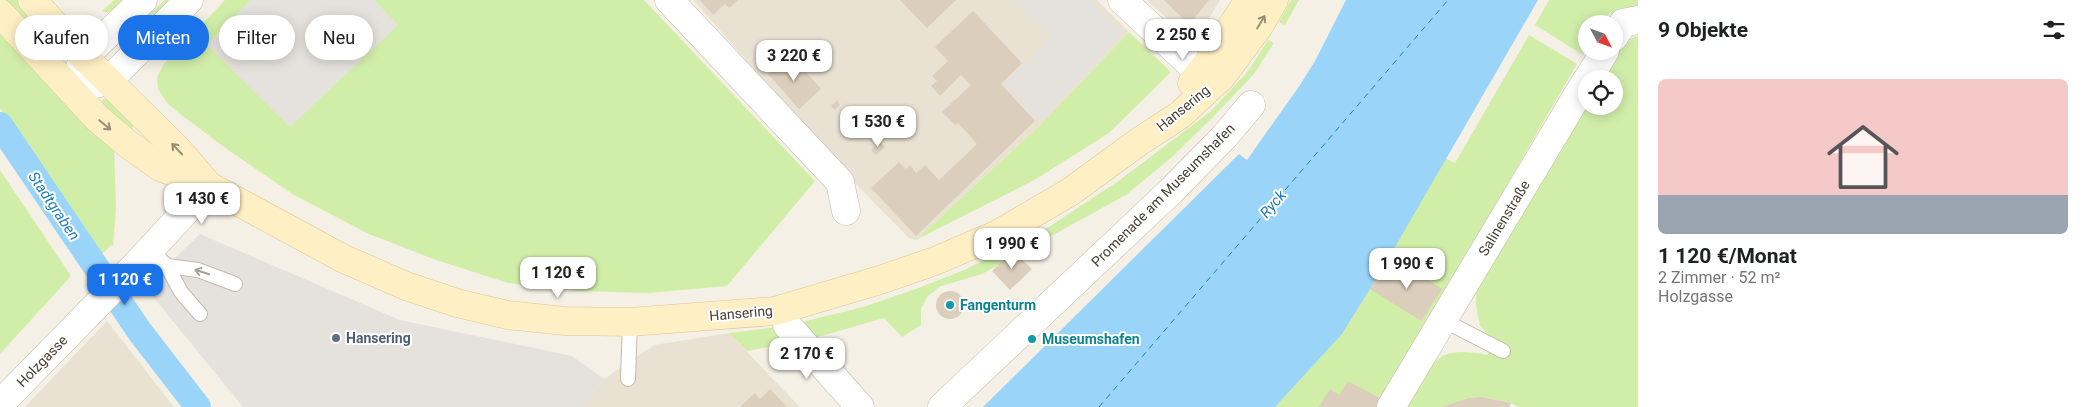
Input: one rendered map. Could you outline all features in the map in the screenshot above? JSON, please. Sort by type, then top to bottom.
[{"type":"main road","name":"Hansering","points":[[32,0],[46,15]]},
{"type":"main road","name":"Hansering","points":[[1140,140],[1173,107],[1200,74],[1249,0]]},
{"type":"main road","name":"Hansering","points":[[0,13],[97,118],[160,168],[209,186],[344,259],[406,286],[457,304],[508,315],[565,321],[630,322],[775,311],[827,297],[935,261],[998,234],[1070,192],[1140,140],[1180,115],[1222,76],[1259,26],[1274,0]]},
{"type":"main road","name":"Hansering","points":[[87,60],[177,149],[209,186]]},
{"type":"street","points":[[108,33],[142,0]]},
{"type":"street","points":[[71,90],[108,81],[189,0]]},
{"type":"street","points":[[669,0],[840,182],[846,211]]},
{"type":"street","points":[[1122,0],[1200,74]]},
{"type":"street","points":[[1623,23],[1638,20]]},
{"type":"street","points":[[71,90],[83,60]]},
{"type":"street","name":"Salinenstraße","points":[[1391,407],[1578,95]]},
{"type":"street","name":"Promenade am Museumshafen","points":[[942,407],[1171,191],[1224,137],[1251,105]]},
{"type":"street","name":"Holzgasse","points":[[0,404],[86,316],[150,261],[209,186]]},
{"type":"street","points":[[787,325],[860,407]]},
{"type":"lane","points":[[150,261],[198,270],[235,284]]},
{"type":"lane","points":[[150,261],[200,314]]},
{"type":"lane","points":[[1443,320],[1503,351]]},
{"type":"lane","points":[[628,379],[630,322]]},
{"type":"shaded area","points":[[251,0],[374,0],[398,25],[373,49],[373,15],[305,15],[305,60],[361,60],[290,127],[222,60],[295,60],[295,15],[236,15]]},
{"type":"shaded area","points":[[693,0],[1097,0],[1129,32],[1041,124],[916,240],[909,238],[853,181]]},
{"type":"shaded area","points":[[1013,0],[1090,0],[1124,33],[1039,122],[1005,85],[1052,36]]},
{"type":"shaded area","points":[[1147,0],[1220,0],[1194,43]]},
{"type":"shaded area","points":[[219,33],[219,57],[209,47],[209,43]]},
{"type":"shaded area","name":"Hansering","points":[[200,234],[400,320],[572,356],[604,379],[580,407],[243,407],[145,287]]},
{"type":"shaded area","points":[[107,321],[174,407],[25,407]]},
{"type":"shaded area","points":[[729,333],[800,407],[580,407],[604,379],[654,345]]},
{"type":"green space","points":[[6,0],[19,0],[32,15],[20,15]]},
{"type":"green space","points":[[114,0],[125,0],[108,13],[102,11]]},
{"type":"green space","points":[[165,0],[177,0],[160,15],[149,15]]},
{"type":"green space","points":[[225,0],[251,0],[236,15],[219,15],[219,33],[209,43],[209,17]]},
{"type":"green space","points":[[374,0],[644,0],[815,181],[727,286],[648,293],[579,291],[508,283],[436,260],[369,234],[294,195],[228,150],[167,103],[158,89],[157,77],[168,60],[209,60],[209,45],[219,44],[219,60],[295,60],[295,36],[305,35],[305,60],[373,60],[373,28],[397,25]]},
{"type":"green space","points":[[1291,0],[1299,0],[1285,25],[1279,22]]},
{"type":"green space","points":[[1549,0],[1638,0],[1638,7],[1608,15],[1578,15],[1578,52],[1535,25]]},
{"type":"green space","points":[[0,32],[15,47],[15,60],[28,60],[114,144],[116,209],[113,246],[111,245],[102,254],[0,108]]},
{"type":"green space","points":[[1129,32],[1171,72],[1109,133],[1036,179],[916,240],[1041,124]]},
{"type":"green space","points":[[1529,35],[1577,64],[1378,407],[1275,407],[1342,333],[1380,273],[1445,158],[1455,163]]},
{"type":"green space","points":[[1638,36],[1638,407],[1518,407],[1511,403],[1482,397],[1468,398],[1444,407],[1407,407],[1422,380],[1436,361],[1444,356],[1455,353],[1469,352],[1487,355],[1494,341],[1480,326],[1476,305],[1476,288],[1581,115],[1623,115],[1623,70],[1601,70],[1607,60],[1623,60],[1623,43]]},
{"type":"green space","points":[[1268,40],[1274,43],[1254,74],[1171,158],[1126,195],[982,274],[941,286],[927,297],[921,309],[921,325],[902,337],[884,318],[811,339],[798,323],[863,307],[916,289],[964,270],[1041,232],[1117,182],[1210,112],[1249,70]]},
{"type":"green space","points":[[104,99],[113,100],[138,122],[126,135],[98,105]]},
{"type":"green space","points":[[0,170],[71,276],[0,354]]},
{"type":"green space","points":[[777,327],[789,343],[747,351],[729,333]]},
{"type":"water","name":"Museumshafen","points":[[1346,0],[1538,0],[1380,273],[1342,334],[1275,407],[983,407],[1239,154],[1247,160],[1315,61]]},
{"type":"building","points":[[700,0],[738,0],[729,8],[725,4],[713,15]]},
{"type":"building","points":[[900,0],[956,0],[927,28]]},
{"type":"building","points":[[1164,0],[1209,0],[1189,25]]},
{"type":"building","points":[[973,11],[1022,63],[1001,84],[1035,121],[916,236],[871,188],[899,162],[906,169],[910,165],[916,173],[925,165],[939,180],[977,144],[958,123],[955,125],[942,112],[971,85],[961,75],[940,96],[931,86],[937,81],[932,76],[948,61],[935,47]]},
{"type":"building","points":[[790,54],[821,89],[799,109],[768,74]]},
{"type":"building","points":[[837,100],[840,105],[835,110],[831,106]]},
{"type":"building","points":[[880,142],[885,147],[876,155],[871,150]]},
{"type":"building","points":[[1013,251],[1032,269],[1010,290],[992,271]]},
{"type":"building","points":[[1395,259],[1442,289],[1421,321],[1370,289],[1379,273],[1385,276]]},
{"type":"building","name":"Fangenturm","points":[[950,291],[960,295],[964,305],[960,315],[950,319],[940,315],[936,305],[940,295]]},
{"type":"building","points":[[1348,381],[1381,399],[1376,407],[1319,407],[1330,389],[1339,395]]},
{"type":"building","points":[[770,389],[787,407],[740,407],[755,393],[760,399]]},
{"type":"building","points":[[1482,397],[1511,403],[1509,407],[1442,407],[1468,398]]},
{"type":"waterway","name":"Stadtgraben","points":[[0,125],[140,332],[198,407]]},
{"type":"ferry route","points":[[1099,407],[1448,0]]},
{"type":"place","name":"Fangenturm","points":[[950,305]]},
{"type":"place","name":"Hansering","points":[[336,338]]},
{"type":"place","name":"Museumshafen","points":[[1032,339]]},
{"type":"water label","name":"Ryck","points":[[1273,204]]}]
